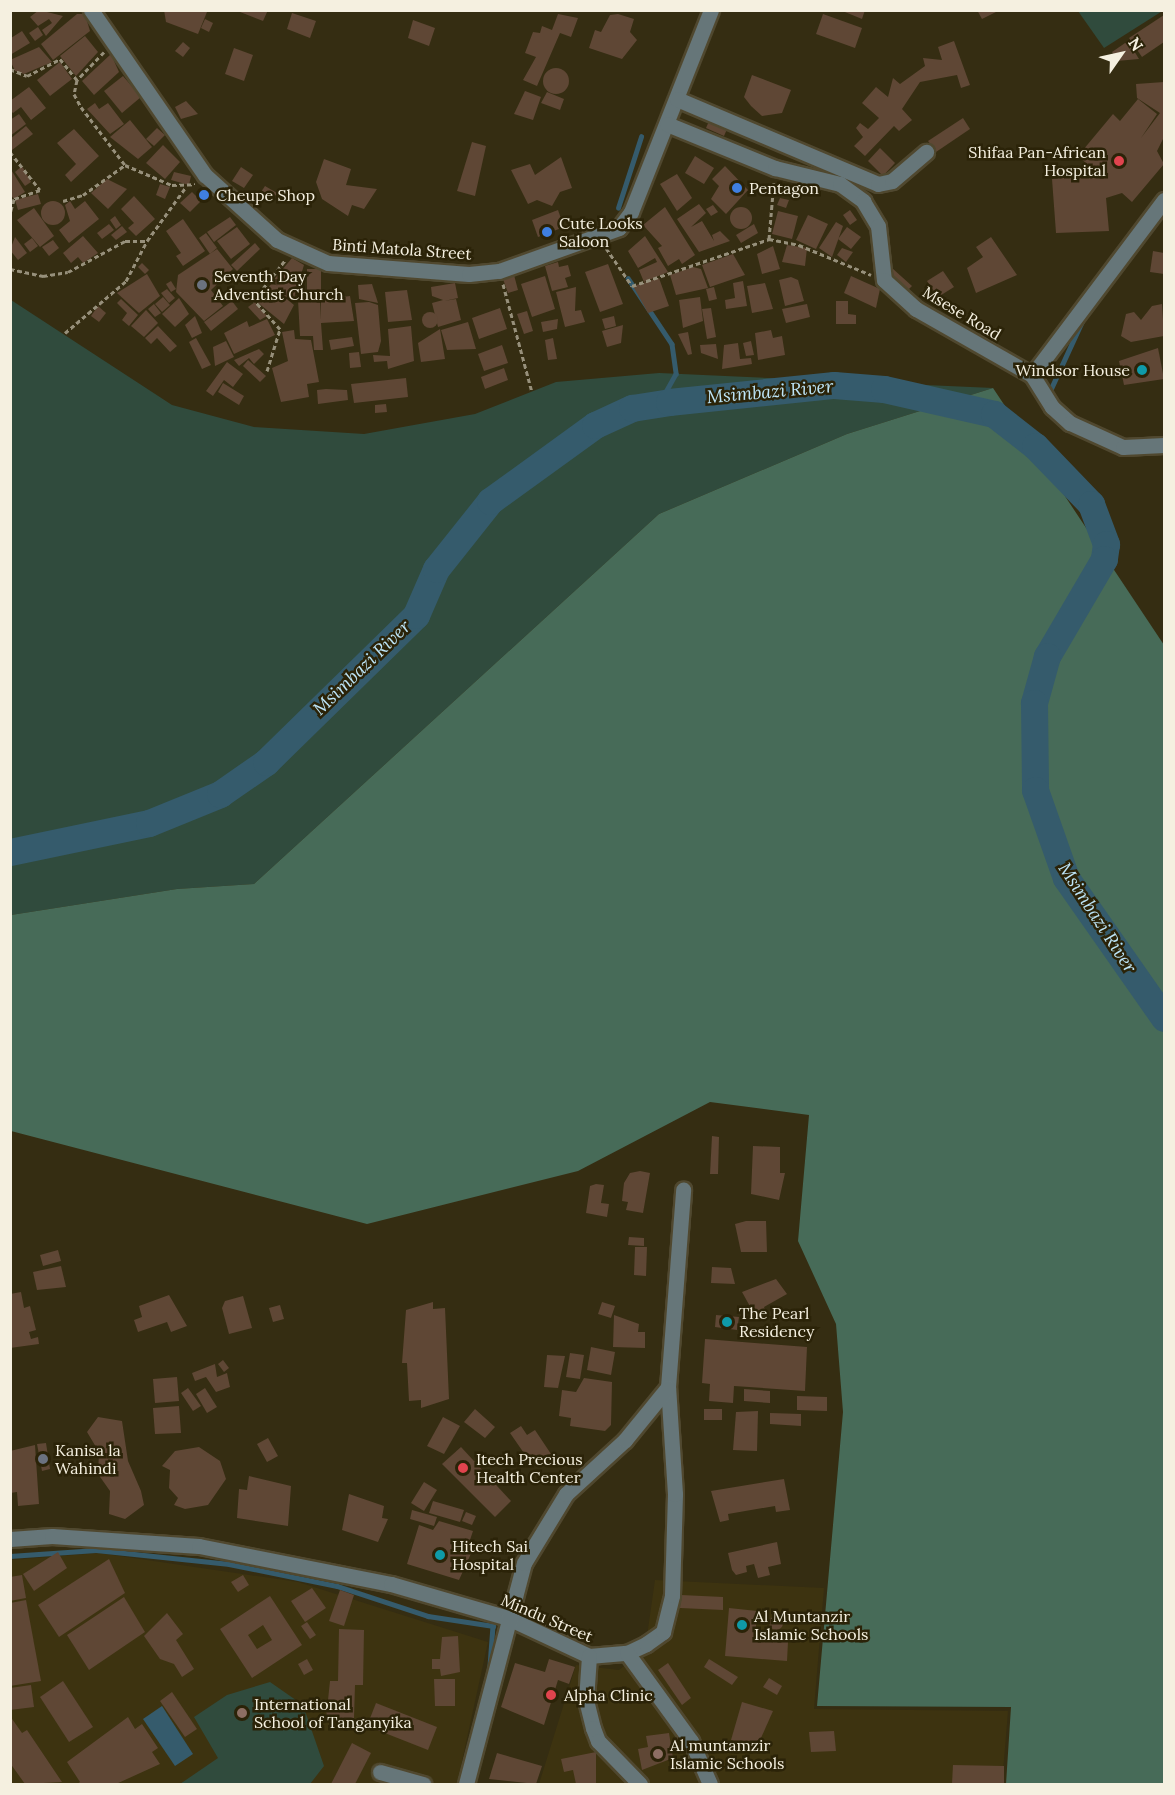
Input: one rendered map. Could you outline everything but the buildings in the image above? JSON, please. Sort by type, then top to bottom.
[{"type":"street","name":"Binti Matola Street","points":[[91,10],[205,175],[292,251],[367,268],[498,271],[619,228],[631,212],[711,10]]},
{"type":"street","points":[[677,99],[878,184],[892,181],[926,152]]},
{"type":"street","points":[[667,124],[775,168],[840,184],[863,201],[878,226],[884,280]]},
{"type":"street","points":[[1032,375],[1164,200]]},
{"type":"street","name":"Msese Road","points":[[884,280],[916,309],[1032,375],[1070,423],[1123,447],[1164,445]]},
{"type":"street","name":"Mindu Street","points":[[10,1539],[52,1536],[199,1546],[391,1584],[508,1618],[589,1656],[627,1653],[663,1632],[672,1595],[675,1494],[668,1387],[683,1190]]},
{"type":"street","points":[[466,1785],[524,1563],[550,1516],[668,1387]]},
{"type":"street","points":[[627,1653],[691,1741],[710,1785]]},
{"type":"street","points":[[589,1656],[586,1700],[598,1741],[640,1785]]},
{"type":"street","points":[[380,1772],[423,1785]]},
{"type":"path","points":[[113,42],[78,80],[74,94],[81,107],[125,165],[186,188]]},
{"type":"path","points":[[10,69],[27,76],[60,59],[78,80]]},
{"type":"path","points":[[10,152],[40,190],[14,199],[10,214]]},
{"type":"path","points":[[63,201],[83,195],[125,165]]},
{"type":"path","points":[[769,239],[775,168]]},
{"type":"path","points":[[65,333],[126,281],[147,241],[186,188],[205,175]]},
{"type":"path","points":[[598,237],[632,286],[769,239],[799,245],[884,280]]},
{"type":"path","points":[[10,269],[43,276],[68,272],[125,241],[147,241]]},
{"type":"path","points":[[267,371],[280,329],[254,300],[292,251]]},
{"type":"path","points":[[498,271],[520,334],[532,392]]},
{"type":"shaded area","name":"International School of Tanganyika","points":[[99,1553],[298,1582],[488,1642],[457,1784],[11,1784],[11,1560]]},
{"type":"shaded area","points":[[655,1580],[824,1588],[814,1709],[1008,1711],[1002,1784],[539,1784],[576,1665],[619,1670],[645,1650]]},
{"type":"green space","points":[[1078,10],[1164,10],[1104,48],[1078,11]]},
{"type":"green space","points":[[11,300],[172,405],[254,427],[364,434],[475,414],[556,382],[659,373],[993,388],[847,434],[659,514],[254,884],[177,889],[11,915]]},
{"type":"green space","points":[[993,388],[1164,645],[1164,1784],[1006,1784],[1011,1707],[817,1706],[843,1412],[836,1324],[798,1241],[809,1115],[710,1102],[578,1171],[367,1224],[11,1131],[11,915],[177,889],[254,884],[659,514],[847,434]]},
{"type":"green space","points":[[270,1682],[303,1705],[324,1766],[310,1784],[180,1784],[218,1758],[194,1717],[227,1695]]},
{"type":"water","points":[[162,1706],[193,1754],[175,1766],[143,1719]]},
{"type":"waterway","points":[[618,208],[641,137]]},
{"type":"waterway","points":[[628,278],[672,344],[676,374],[663,397],[669,402]]},
{"type":"waterway","points":[[1049,393],[1084,317]]},
{"type":"waterway","name":"Msimbazi River","points":[[10,852],[149,823],[220,794],[266,762],[416,615],[436,569],[490,501],[595,425],[632,408],[669,402],[834,385],[884,389],[994,414],[1035,446],[1091,504],[1106,544],[1104,559],[1047,656],[1034,703],[1035,790],[1066,878],[1164,1018]]},
{"type":"waterway","name":"Msimbazi River","points":[[10,847],[13,852]]},
{"type":"waterway","points":[[10,1556],[96,1550],[229,1564],[337,1586],[428,1616],[493,1626],[490,1666]]},
{"type":"place","name":"Shifaa Pan-African Hospital","points":[[1119,161]]},
{"type":"place","name":"Pentagon","points":[[737,188]]},
{"type":"place","name":"Cheupe Shop","points":[[204,195]]},
{"type":"place","name":"Cute Looks Saloon","points":[[547,232]]},
{"type":"place","name":"Seventh Day Adventist Church","points":[[202,285]]},
{"type":"place","name":"Windsor House","points":[[1142,370]]},
{"type":"place","name":"The Pearl Residency","points":[[727,1322]]},
{"type":"place","name":"Kanisa la Wahindi","points":[[43,1459]]},
{"type":"place","name":"Itech Precious Health Center","points":[[463,1468]]},
{"type":"place","name":"Hitech Sai Hospital","points":[[440,1555]]},
{"type":"place","name":"Al Muntanzir Islamic Schools","points":[[742,1625]]},
{"type":"place","name":"Alpha Clinic","points":[[551,1695]]},
{"type":"place","name":"International School of Tanganyika","points":[[242,1713]]},
{"type":"place","name":"Al muntamzir Islamic Schools","points":[[658,1754]]}]
